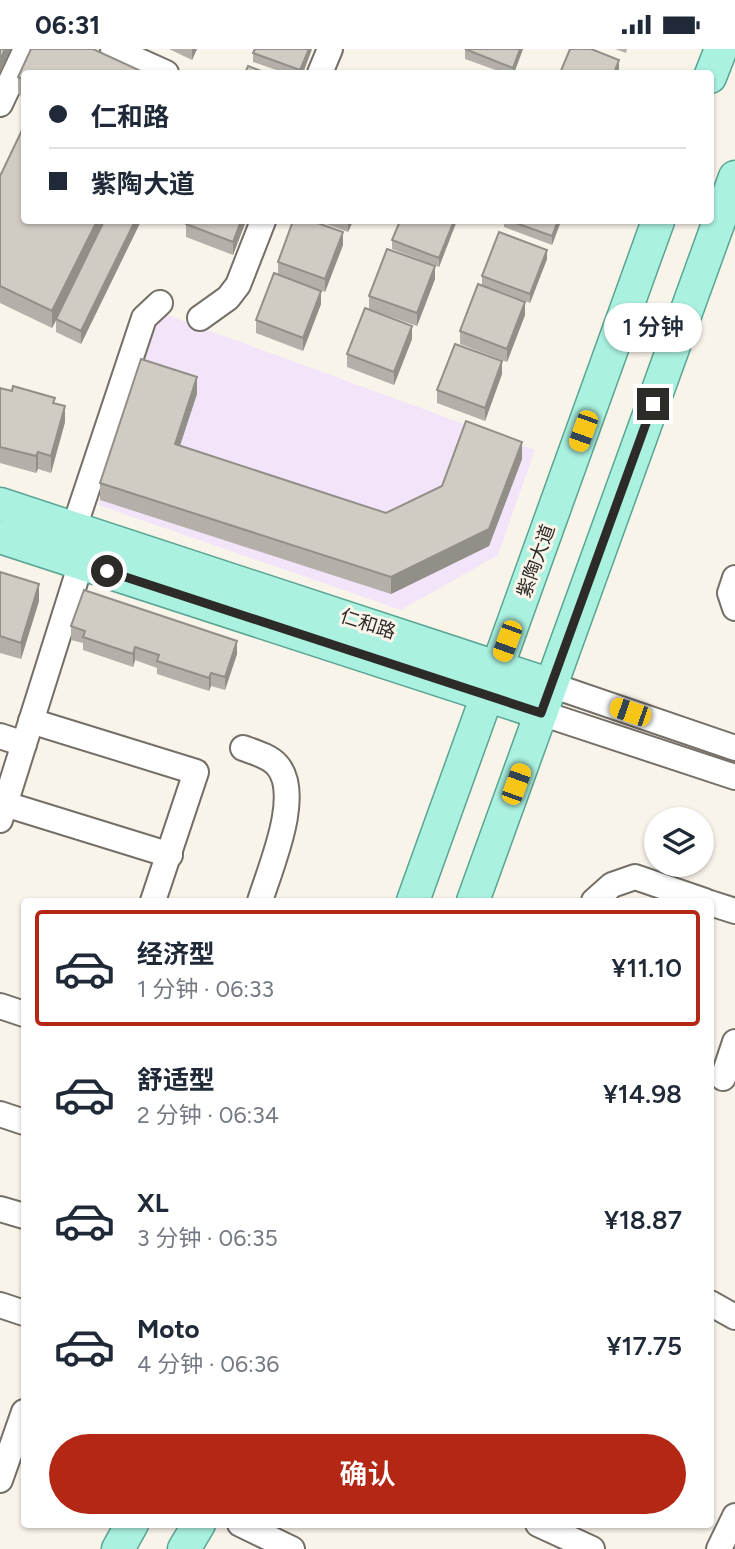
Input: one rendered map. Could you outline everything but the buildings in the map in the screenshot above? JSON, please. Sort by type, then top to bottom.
[{"type":"main road","points":[[713,70],[721,49]]},
{"type":"main road","points":[[474,898],[735,177]]},
{"type":"main road","name":"紫陶大道","points":[[414,898],[657,224]]},
{"type":"main road","name":"仁和路","points":[[0,504],[74,528],[546,699]]},
{"type":"main road","name":"仁和路","points":[[0,537],[81,563],[492,681]]},
{"type":"main road","points":[[118,1549],[130,1528]]},
{"type":"main road","points":[[184,1549],[197,1528]]},
{"type":"street","points":[[0,103],[26,49]]},
{"type":"street","points":[[113,49],[159,70]]},
{"type":"street","points":[[321,70],[330,49]]},
{"type":"street","points":[[200,318],[221,303],[238,285],[262,224]]},
{"type":"street","points":[[74,528],[144,318],[160,303]]},
{"type":"street","points":[[81,563],[2,812],[170,855]]},
{"type":"street","points":[[735,578],[730,593],[735,608]]},
{"type":"street","name":"仁和路","points":[[546,699],[735,748]]},
{"type":"street","name":"仁和路","points":[[546,699],[735,777]]},
{"type":"street","points":[[0,736],[28,732],[196,772],[154,898]]},
{"type":"street","points":[[243,748],[271,759],[288,787],[288,807],[261,898]]},
{"type":"street","points":[[597,898],[612,885],[635,877],[696,898]]},
{"type":"street","points":[[714,904],[735,911]]},
{"type":"street","points":[[0,1006],[21,1013]]},
{"type":"street","points":[[723,1078],[735,1042]]},
{"type":"street","points":[[0,1114],[21,1121]]},
{"type":"street","points":[[0,1209],[21,1215]]},
{"type":"street","points":[[0,1305],[21,1312]]},
{"type":"street","points":[[714,1305],[735,1317]]},
{"type":"street","points":[[0,1480],[21,1420]]},
{"type":"street","points":[[719,1549],[735,1516]]},
{"type":"street","points":[[248,1528],[292,1549]]},
{"type":"street","points":[[547,1528],[592,1549]]},
{"type":"shaded area","points":[[164,314],[535,450],[498,555],[401,610],[98,505],[154,320]]},
{"type":"route","points":[[107,571],[541,713],[653,404]]}]
